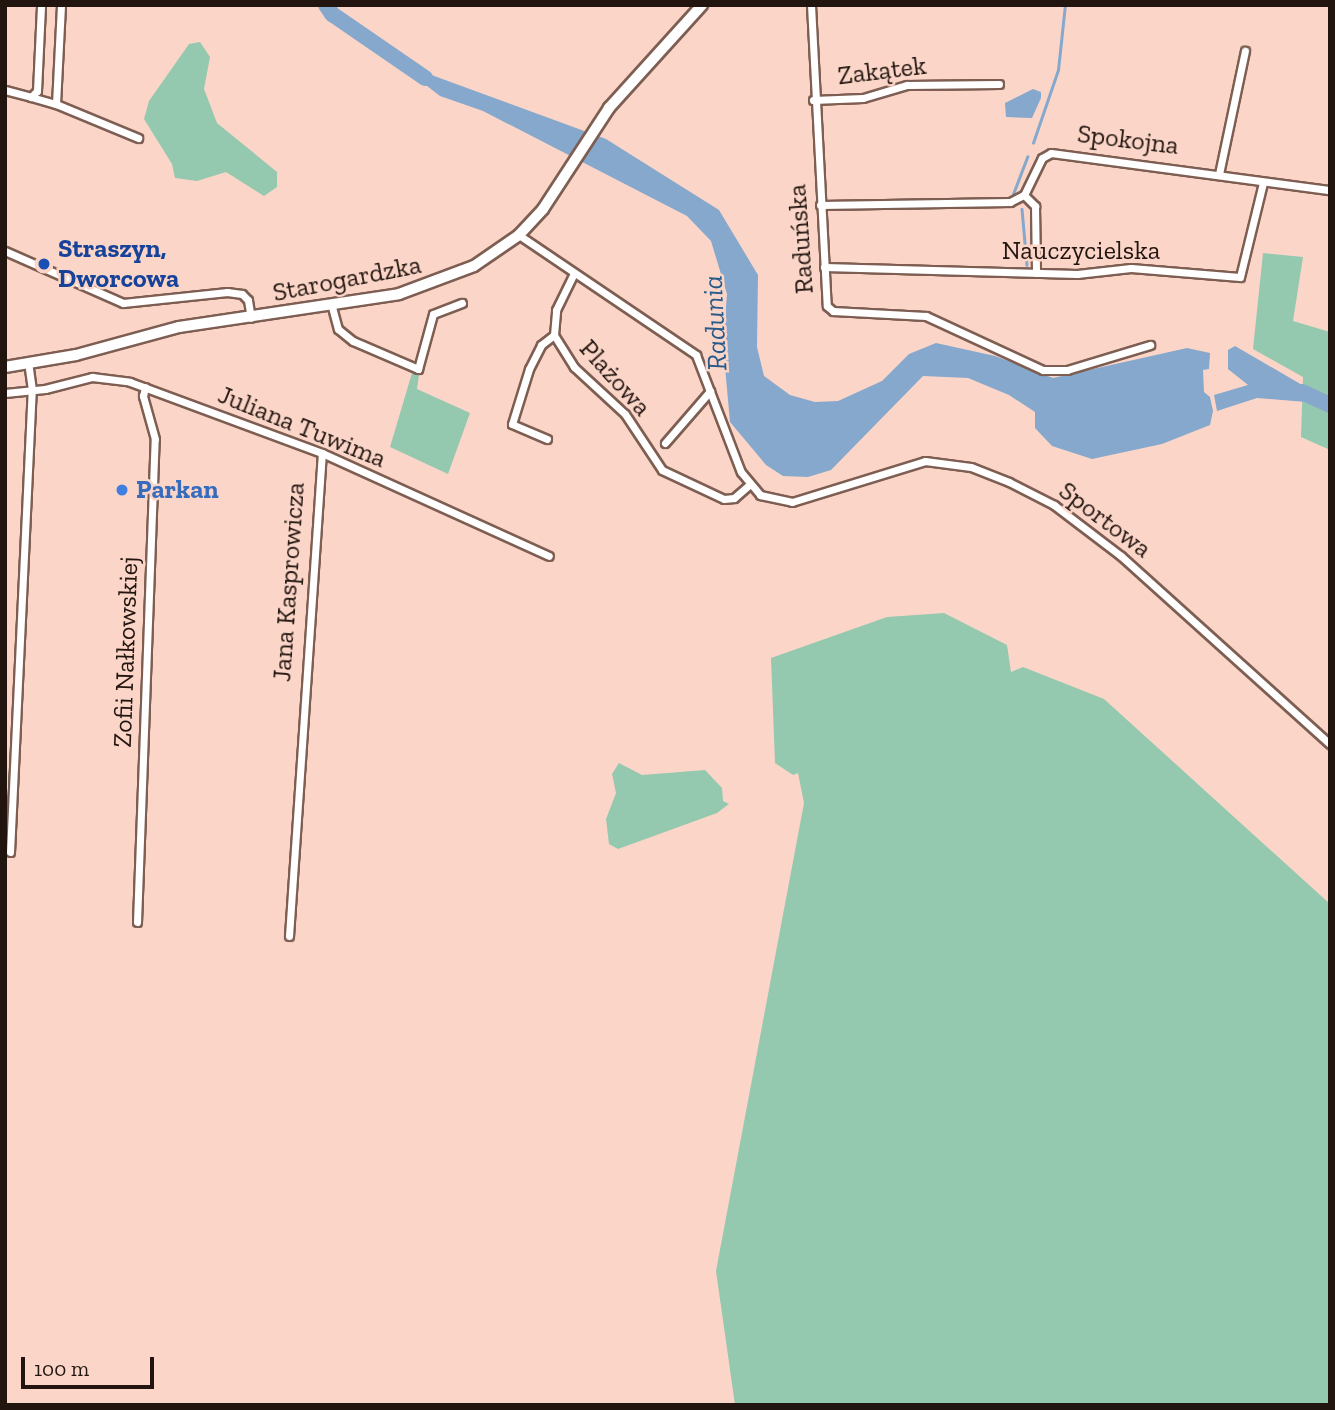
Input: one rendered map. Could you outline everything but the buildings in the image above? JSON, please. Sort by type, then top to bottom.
[{"type":"main road","name":"Starogardzka","points":[[5,367],[179,327],[332,307],[440,282],[482,261],[519,235],[569,171],[618,98],[702,5]]},
{"type":"street","points":[[31,97],[37,91],[41,5]]},
{"type":"street","points":[[56,104],[61,5]]},
{"type":"street","name":"Raduńska","points":[[811,5],[813,100],[827,306],[833,311],[926,316],[1043,370],[1067,370],[1141,350],[1150,345]]},
{"type":"street","points":[[1219,174],[1245,51]]},
{"type":"street","name":"Zakątek","points":[[813,100],[863,98],[907,85],[999,84]]},
{"type":"street","points":[[5,90],[56,104],[138,138]]},
{"type":"street","name":"Spokojna","points":[[1024,195],[1042,158],[1051,153],[1330,190]]},
{"type":"street","name":"Nauczycielska","points":[[824,267],[1077,274],[1131,268],[1240,277],[1263,183]]},
{"type":"street","points":[[820,205],[964,205],[1010,202],[1024,195],[1035,206],[1036,273]]},
{"type":"street","name":"Plażowa","points":[[519,235],[573,275],[696,355],[749,485],[734,498],[724,499],[662,470],[625,414],[574,367],[554,335]]},
{"type":"street","points":[[5,251],[123,303],[227,292],[242,294],[248,300],[251,318]]},
{"type":"street","points":[[547,439],[512,424],[528,369],[541,345],[554,335],[556,310],[573,275]]},
{"type":"street","points":[[332,307],[338,329],[353,341],[418,369],[433,314],[462,303]]},
{"type":"street","points":[[10,852],[32,390],[28,363]]},
{"type":"street","name":"Juliana Tuwima","points":[[5,393],[100,376],[145,387],[321,453],[549,556]]},
{"type":"street","name":"Zofii Nałkowskiej","points":[[137,922],[155,439],[143,396],[145,387]]},
{"type":"street","name":"Plażowa","points":[[665,443],[710,391]]},
{"type":"street","name":"Jana Kasprowicza","points":[[289,936],[321,453]]},
{"type":"street","name":"Sportowa","points":[[749,485],[777,502],[804,499],[925,461],[971,467],[1009,482],[1054,505],[1121,556],[1330,744]]},
{"type":"green space","points":[[200,42],[210,57],[204,89],[217,123],[277,172],[277,187],[264,196],[226,172],[197,181],[175,178],[172,164],[144,119],[149,101],[189,44]]},
{"type":"green space","points":[[1263,253],[1303,257],[1293,321],[1330,332],[1330,450],[1301,437],[1303,377],[1253,349]]},
{"type":"green space","points":[[412,373],[419,375],[417,389],[470,413],[448,474],[390,447]]},
{"type":"green space","points":[[944,613],[1007,645],[1011,672],[1023,667],[1104,699],[1330,904],[1330,1405],[735,1405],[716,1271],[804,803],[798,773],[793,775],[775,763],[771,658],[887,617]]},
{"type":"green space","points":[[619,763],[642,775],[705,770],[722,788],[723,801],[729,804],[717,813],[618,849],[609,844],[606,819],[616,793],[612,774]]},
{"type":"water","points":[[396,62],[606,139],[719,210],[758,275],[757,347],[764,376],[790,395],[815,402],[838,401],[882,381],[909,354],[936,343],[995,356],[1053,378],[1187,348],[1210,353],[1209,369],[1203,370],[1204,392],[1210,397],[1213,411],[1210,425],[1162,444],[1092,459],[1052,446],[1035,428],[1035,412],[1009,395],[968,378],[923,376],[831,470],[808,477],[783,476],[766,465],[730,422],[723,345],[727,294],[711,241],[687,216],[483,111],[440,96]]},
{"type":"water","points":[[1033,89],[1041,92],[1041,98],[1032,118],[1006,117],[1005,103]]},
{"type":"water","points":[[1235,346],[1321,396],[1318,403],[1257,398],[1217,411],[1214,395],[1248,385],[1228,369],[1228,350]]},
{"type":"waterway","name":"Radunia","points":[[326,5],[332,14],[425,78]]},
{"type":"waterway","points":[[1033,143],[1058,70],[1065,5]]},
{"type":"waterway","points":[[1013,194],[1027,157]]},
{"type":"waterway","points":[[1022,209],[1027,265]]},
{"type":"waterway","name":"Radunia","points":[[1302,392],[1330,405]]},
{"type":"place","name":"Straszyn, Dworcowa","points":[[44,264]]},
{"type":"place","name":"Parkan","points":[[122,490]]}]
